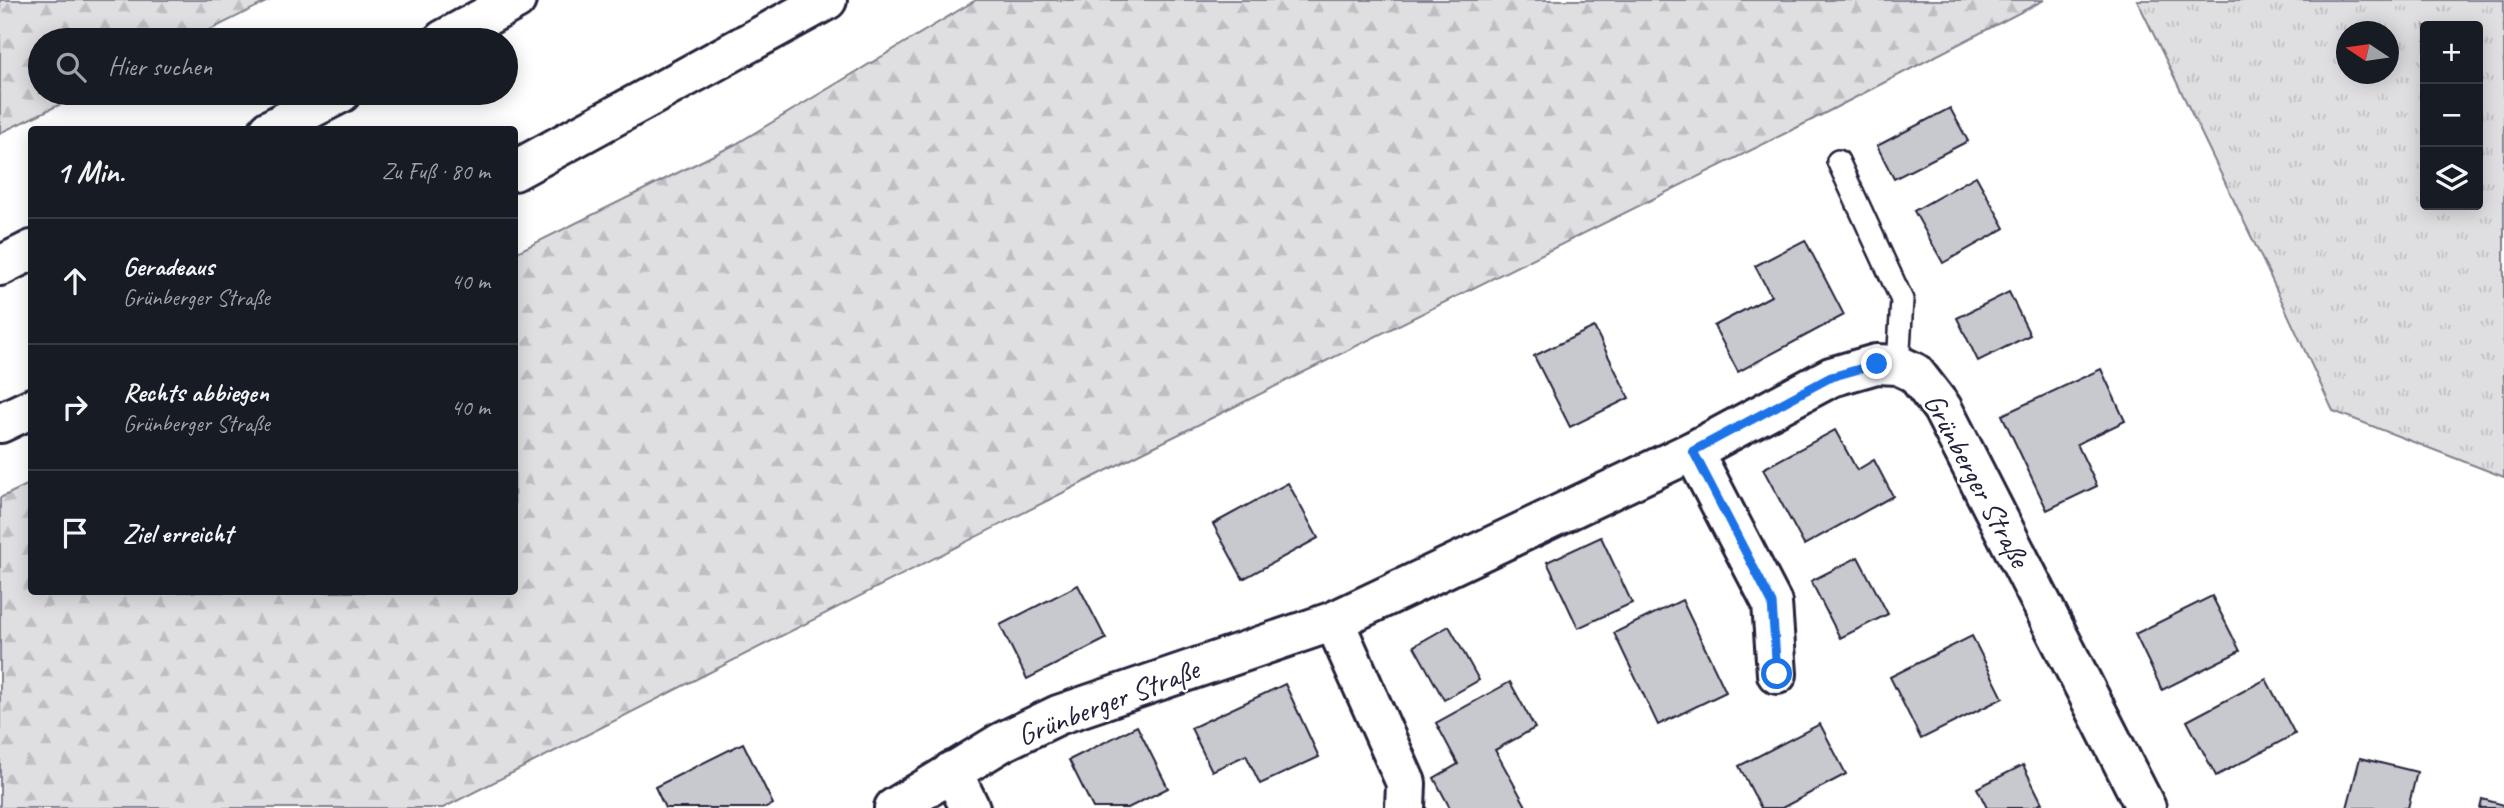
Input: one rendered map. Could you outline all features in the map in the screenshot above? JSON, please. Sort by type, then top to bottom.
[{"type":"main road","points":[[465,28],[516,0]]},
{"type":"main road","points":[[518,169],[827,0]]},
{"type":"main road","points":[[277,126],[318,105]]},
{"type":"main road","points":[[0,266],[28,252]]},
{"type":"main road","name":"Grünberger Straße","points":[[894,808],[1002,742],[1058,715],[1334,621],[1693,451],[1831,377],[1877,364],[1898,365],[1915,373],[1942,408],[2146,808]]},
{"type":"main road","points":[[0,422],[28,410]]},
{"type":"main road","points":[[1693,451],[1772,603],[1777,674]]},
{"type":"main road","points":[[1334,621],[1406,783],[1405,808]]},
{"type":"main road","points":[[952,771],[970,808]]},
{"type":"lane","points":[[1838,161],[1902,300],[1898,365]]},
{"type":"green space","points":[[0,0],[270,0],[214,28],[28,28],[28,105],[59,105],[0,133]]},
{"type":"green space","points":[[976,0],[2044,0],[1800,126],[1143,452],[443,808],[0,808],[0,498],[28,484],[28,595],[518,595],[518,252],[736,144]]},
{"type":"green space","points":[[2137,0],[2504,0],[2504,477],[2333,411]]},
{"type":"building","points":[[1950,108],[1968,141],[1894,179],[1877,146]]},
{"type":"building","points":[[1976,176],[2005,228],[1943,263],[1914,211]]},
{"type":"building","points":[[1805,240],[1844,315],[1738,372],[1714,326],[1771,296],[1755,266]]},
{"type":"building","points":[[2009,292],[2030,335],[1978,361],[1957,318]]},
{"type":"building","points":[[1594,327],[1629,398],[1570,427],[1534,356]]},
{"type":"building","points":[[2101,369],[2125,421],[2077,444],[2097,486],[2047,510],[2002,415]]},
{"type":"building","points":[[1835,430],[1857,470],[1874,460],[1893,496],[1804,545],[1763,469]]},
{"type":"building","points":[[1288,483],[1318,538],[1243,579],[1213,524]]},
{"type":"building","points":[[1601,537],[1632,603],[1578,628],[1547,562]]},
{"type":"building","points":[[1858,557],[1888,614],[1840,638],[1811,581]]},
{"type":"building","points":[[1078,585],[1106,639],[1027,679],[1000,625]]},
{"type":"building","points":[[2212,596],[2240,651],[2162,690],[2135,634]]},
{"type":"building","points":[[1682,600],[1726,692],[1658,725],[1614,633]]},
{"type":"building","points":[[1449,626],[1479,680],[1444,700],[1414,646]]},
{"type":"building","points":[[1972,636],[2003,698],[1921,739],[1890,677]]},
{"type":"building","points":[[2266,679],[2295,734],[2216,776],[2187,721]]},
{"type":"building","points":[[1510,682],[1535,728],[1495,750],[1527,808],[1450,808],[1434,778],[1458,764],[1436,723]]},
{"type":"building","points":[[1285,684],[1319,757],[1260,784],[1246,755],[1212,771],[1191,728]]},
{"type":"building","points":[[1820,724],[1846,774],[1782,808],[1761,808],[1739,766]]},
{"type":"building","points":[[1137,726],[1168,788],[1128,808],[1093,808],[1069,760]]},
{"type":"building","points":[[743,743],[773,804],[766,808],[665,808],[655,787]]},
{"type":"building","points":[[2360,758],[2417,772],[2408,808],[2347,808]]},
{"type":"building","points":[[2023,765],[2042,803],[2032,808],[1987,808],[1977,788]]},
{"type":"building","points":[[2482,799],[2504,805],[2504,808],[2480,808]]},
{"type":"route","points":[[1777,674],[1772,603],[1693,451],[1831,377],[1877,364]]}]
